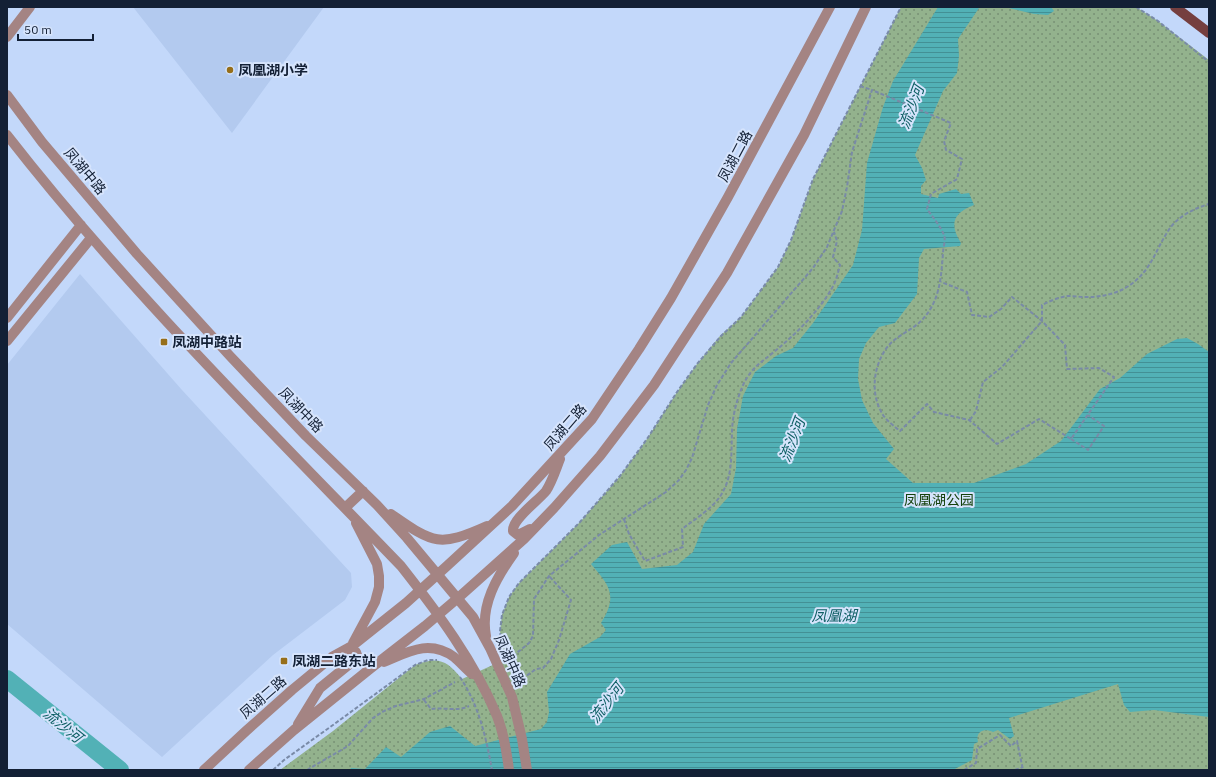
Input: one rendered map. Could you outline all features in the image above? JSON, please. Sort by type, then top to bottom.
[{"type":"main road","points":[[1175,7],[1209,33]]},
{"type":"street","points":[[7,37],[30,7]]},
{"type":"street","name":"凤湖二路","points":[[204,770],[292,690],[332,657],[352,646],[406,603],[496,522],[592,419],[639,349],[670,298],[728,197],[830,7]]},
{"type":"street","points":[[853,33],[858,7]]},
{"type":"street","points":[[248,770],[294,730],[458,598],[524,539],[584,476],[654,385],[750,233],[804,135],[866,7]]},
{"type":"street","name":"凤湖中路","points":[[7,95],[42,142],[137,254],[230,356],[306,436],[377,505],[438,574],[473,617],[507,685],[522,739],[527,770]]},
{"type":"street","points":[[7,135],[91,238],[211,369],[402,566],[439,614],[480,682],[497,718],[509,770]]},
{"type":"street","points":[[7,318],[81,225]]},
{"type":"street","points":[[7,341],[91,238]]},
{"type":"street","points":[[537,526],[522,534],[518,534],[512,530],[516,521],[546,490],[564,450]]},
{"type":"street","points":[[349,511],[363,491]]},
{"type":"street","points":[[377,505],[420,534],[430,538],[442,540],[465,536],[496,522]]},
{"type":"street","points":[[349,511],[377,564],[379,576],[375,602],[352,646]]},
{"type":"street","points":[[497,663],[487,641],[485,632],[488,599],[501,571],[524,539]]},
{"type":"street","points":[[371,668],[420,648],[438,648],[455,658],[480,682]]},
{"type":"street","points":[[294,730],[320,688],[352,662],[357,655],[356,652],[347,651],[332,657]]},
{"type":"path","points":[[504,654],[500,631],[502,615],[509,597],[519,583],[580,522],[620,476],[647,439],[697,364],[720,336],[742,317],[778,267],[791,240],[813,179],[901,7]]},
{"type":"path","points":[[1136,7],[1158,21],[1209,62]]},
{"type":"path","points":[[860,86],[879,92],[951,123],[944,141],[946,150],[962,159],[956,179],[931,194],[927,209],[944,236],[941,282],[936,300],[921,321],[890,344],[878,364],[874,379],[876,393],[886,418],[900,431],[927,404],[934,412],[969,420],[996,444],[1039,419],[1088,450],[1104,426],[1088,415]]},
{"type":"path","points":[[513,656],[529,643],[534,636],[534,599],[549,576],[587,544],[666,492],[683,475],[692,458],[708,405],[717,385],[735,358],[813,268],[827,247],[844,205],[848,187],[852,152],[872,90]]},
{"type":"path","points":[[969,420],[976,411],[983,382],[1002,366],[1042,321],[1042,305],[1052,300],[1067,296],[1102,296],[1129,286],[1148,268],[1171,227],[1181,217],[1193,210],[1209,204]]},
{"type":"path","points":[[624,519],[629,534],[645,561],[683,547],[682,529],[710,507],[721,496],[729,479],[732,457],[732,432],[736,407],[744,384],[755,366],[798,331],[833,287],[840,265],[833,257],[837,241],[834,231]]},
{"type":"path","points":[[941,282],[967,292],[972,315],[989,316],[1001,309],[1012,297],[1042,321],[1064,346],[1067,370],[1100,368],[1114,377],[1071,439]]},
{"type":"path","points":[[522,679],[536,669],[543,668],[551,659],[559,640],[571,600],[549,576]]},
{"type":"path","points":[[273,770],[284,760],[415,664],[428,660],[440,660]]},
{"type":"path","points":[[458,674],[475,703],[483,727],[492,770]]},
{"type":"path","points":[[307,770],[348,746],[373,718],[384,711],[396,706],[424,699],[456,682]]},
{"type":"path","points":[[424,699],[431,709],[463,709],[469,706]]},
{"type":"path","points":[[964,770],[976,762],[977,749],[1000,735],[1011,746],[1017,741],[1023,769],[1015,770]]},
{"type":"shaded area","name":"凤凰湖小学","points":[[133,7],[324,7],[232,133]]},
{"type":"shaded area","points":[[80,274],[182,390],[351,573],[352,587],[345,600],[273,655],[162,757],[7,624],[7,365]]},
{"type":"green space","name":"凤凰湖公园","points":[[901,7],[1136,7],[1158,21],[1209,60],[1209,770],[280,770],[333,731],[415,665],[436,660],[447,664],[462,679],[506,659],[502,648],[500,631],[502,615],[509,597],[519,583],[580,522],[620,476],[647,439],[697,364],[720,336],[741,317],[778,267],[791,240],[813,179]]},
{"type":"water","name":"凤凰湖","points":[[938,7],[985,7],[979,8],[958,39],[959,56],[957,73],[943,91],[915,155],[926,180],[921,186],[921,194],[938,198],[939,194],[956,189],[961,194],[969,193],[974,205],[961,212],[955,220],[954,225],[961,243],[960,246],[924,249],[919,258],[917,294],[895,323],[879,327],[866,343],[859,359],[858,379],[862,400],[873,423],[894,449],[886,459],[913,483],[974,483],[1026,464],[1061,441],[1100,389],[1120,378],[1147,354],[1177,339],[1187,338],[1209,352],[1209,717],[1154,710],[1130,712],[1124,705],[1118,684],[1009,718],[1014,736],[1010,739],[998,730],[993,732],[987,730],[981,731],[977,738],[978,742],[974,744],[972,760],[953,770],[350,770],[351,768],[365,769],[386,747],[401,757],[430,732],[450,726],[475,746],[541,729],[547,722],[549,712],[547,692],[570,654],[600,637],[606,630],[601,623],[609,605],[610,592],[603,579],[591,564],[612,545],[627,542],[642,569],[677,565],[693,552],[704,524],[731,494],[736,468],[737,429],[743,396],[755,372],[776,356],[793,348],[813,323],[853,265],[862,230],[867,163],[883,107],[893,81]]},
{"type":"water","points":[[1005,7],[1051,7],[1054,11],[1048,15],[1034,14]]},
{"type":"waterway","name":"流沙河","points":[[7,679],[120,770]]},
{"type":"place","name":"凤凰湖小学","points":[[230,70]]},
{"type":"place","name":"凤湖中路站","points":[[164,342]]},
{"type":"place","name":"凤湖二路东站","points":[[284,661]]}]
